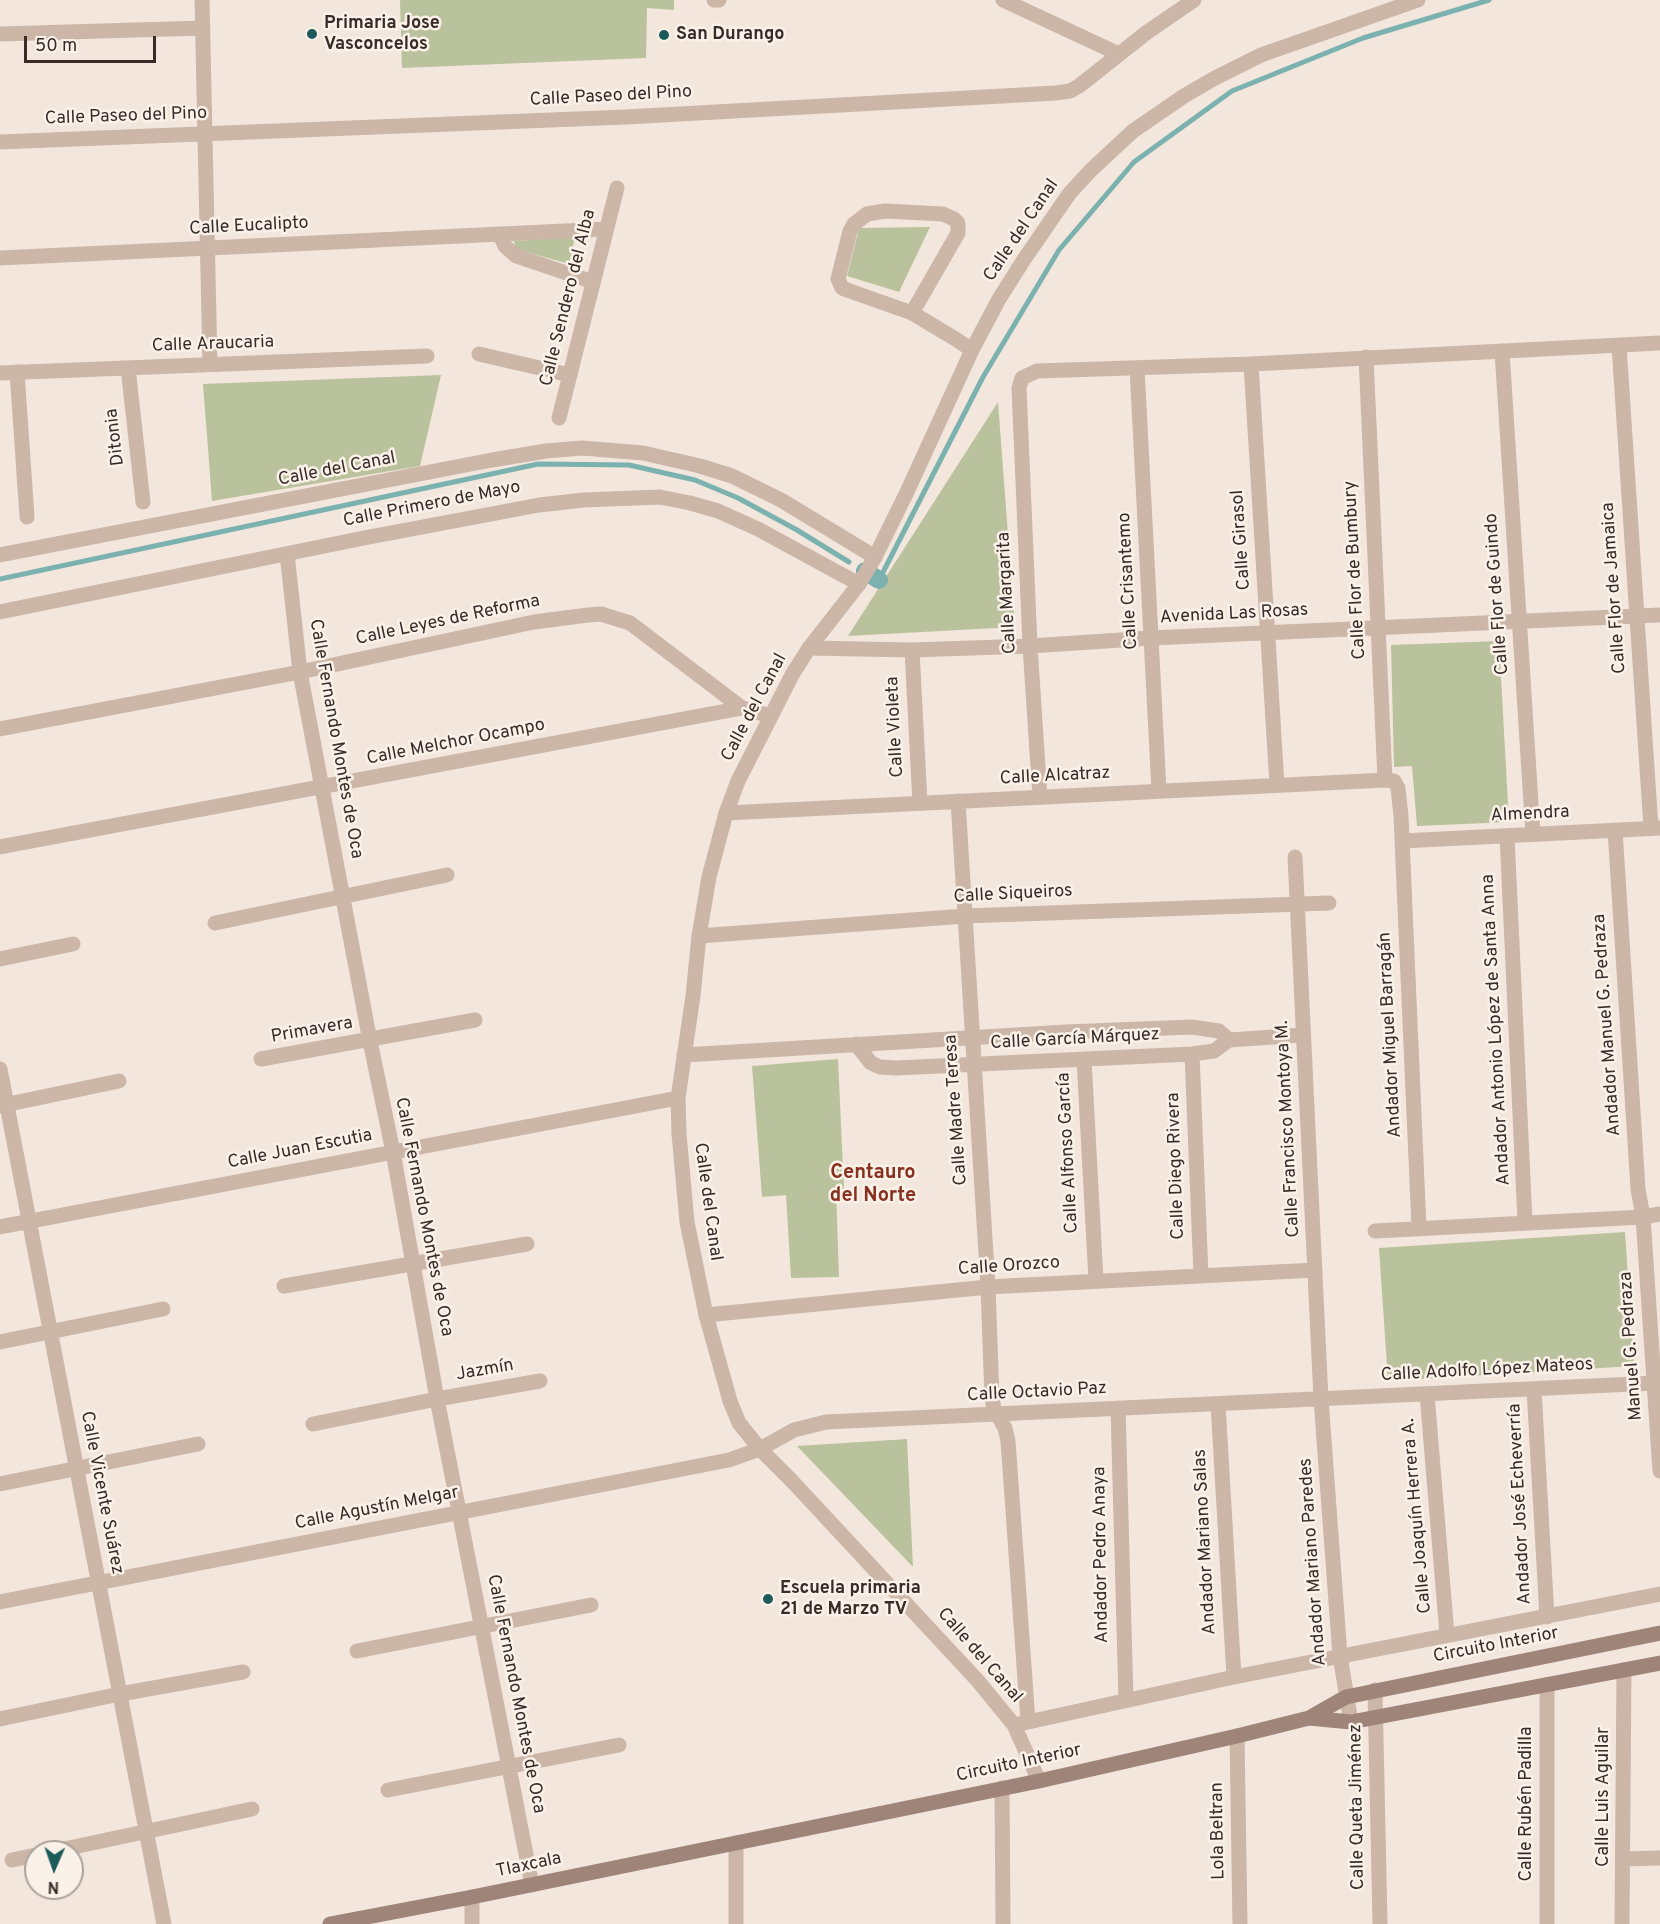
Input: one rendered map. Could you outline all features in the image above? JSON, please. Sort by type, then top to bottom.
[{"type":"main road","name":"Circuito Interior","points":[[736,1843],[1237,1736],[1309,1718],[1346,1696],[1660,1633]]},
{"type":"main road","name":"Circuito Interior","points":[[1309,1718],[1351,1722],[1660,1663]]},
{"type":"main road","name":"Tlaxcala","points":[[330,1924],[472,1898],[736,1843]]},
{"type":"street","points":[[202,0],[210,364]]},
{"type":"street","points":[[714,0],[719,0]]},
{"type":"street","points":[[1003,0],[1119,54]]},
{"type":"street","name":"Calle Paseo del Pino","points":[[0,142],[626,117],[1056,93],[1070,91],[1079,86],[1194,0]]},
{"type":"street","name":"Calle del Canal","points":[[1039,1780],[1021,1724],[760,1449],[740,1423],[730,1401],[706,1315],[687,1222],[679,1134],[678,1098],[709,877],[726,813],[738,781],[792,675],[809,648],[859,584],[907,492],[972,350],[999,299],[1049,220],[1090,171],[1133,131],[1191,91],[1260,55],[1418,0]]},
{"type":"street","points":[[0,34],[203,28]]},
{"type":"street","name":"Calle Sendero del Alba","points":[[560,418],[617,188]]},
{"type":"street","points":[[912,313],[958,233],[958,223],[943,214],[885,211],[867,214],[859,219],[850,231],[839,274],[839,284],[847,290],[912,313],[972,350]]},
{"type":"street","name":"Calle Eucalipto","points":[[0,258],[606,229]]},
{"type":"street","points":[[500,234],[505,246],[516,256],[593,282]]},
{"type":"street","points":[[1137,368],[1660,343]]},
{"type":"street","name":"Calle Flor de Jamaica","points":[[1619,346],[1636,616],[1655,828]]},
{"type":"street","name":"Calle Flor de Guindo","points":[[1502,351],[1533,834]]},
{"type":"street","points":[[479,354],[570,375]]},
{"type":"street","name":"Calle Araucaria","points":[[0,373],[427,356]]},
{"type":"street","name":"Calle Flor de Bumbury","points":[[1366,357],[1385,780]]},
{"type":"street","name":"Calle Girasol","points":[[1251,364],[1277,785]]},
{"type":"street","name":"Ditonia","points":[[128,368],[143,502]]},
{"type":"street","name":"Calle Margarita","points":[[1040,797],[1030,646],[1019,388],[1022,378],[1037,371],[1137,368]]},
{"type":"street","name":"Calle Crisantemo","points":[[1137,368],[1159,791]]},
{"type":"street","points":[[17,372],[27,517]]},
{"type":"street","name":"Calle del Canal","points":[[0,555],[492,460],[582,448],[643,453],[732,476],[781,501],[874,557]]},
{"type":"street","name":"Calle Primero de Mayo","points":[[0,612],[539,505],[584,500],[660,497],[718,512],[758,529],[859,584]]},
{"type":"street","name":"Calle Fernando Montes de Oca","points":[[287,554],[300,672],[369,1041],[393,1152],[437,1399],[532,1885]]},
{"type":"street","name":"Calle Leyes de Reforma","points":[[0,729],[300,672],[534,622],[601,615],[630,622],[741,708],[771,716]]},
{"type":"street","name":"Avenida Las Rosas","points":[[809,648],[912,650],[1030,646],[1151,638],[1660,615]]},
{"type":"street","name":"Calle Violeta","points":[[912,650],[920,803]]},
{"type":"street","name":"Calle Melchor Ocampo","points":[[0,847],[741,708]]},
{"type":"street","name":"Calle Alcatraz","points":[[726,813],[1385,780]]},
{"type":"street","name":"Andador Miguel Barragán","points":[[1385,780],[1394,781],[1398,788],[1419,1228]]},
{"type":"street","name":"Calle Madre Teresa","points":[[958,801],[988,1287],[992,1398],[994,1409],[999,1414],[1008,1441],[1021,1724]]},
{"type":"street","name":"Almendra","points":[[1402,841],[1655,828]]},
{"type":"street","name":"Andador Manuel G. Pedraza","points":[[1615,830],[1638,1189],[1643,1217]]},
{"type":"street","name":"Andador Antonio López de Santa Anna","points":[[1507,836],[1526,1222]]},
{"type":"street","name":"Calle Francisco Montoya M.","points":[[1294,857],[1322,1399]]},
{"type":"street","points":[[215,923],[447,875]]},
{"type":"street","name":"Calle Siqueiros","points":[[699,936],[965,916],[1297,902],[1329,903]]},
{"type":"street","points":[[0,958],[73,944]]},
{"type":"street","name":"Primavera","points":[[261,1059],[475,1020]]},
{"type":"street","name":"Calle García Márquez","points":[[684,1055],[1192,1027],[1219,1031],[1229,1040]]},
{"type":"street","name":"Calle García Márquez","points":[[856,1044],[868,1061],[880,1067],[896,1068],[1192,1054],[1214,1051],[1229,1040],[1303,1035]]},
{"type":"street","name":"Calle Diego Rivera","points":[[1192,1054],[1201,1275]]},
{"type":"street","name":"Calle Alfonso García","points":[[1084,1059],[1096,1280]]},
{"type":"street","name":"Calle Vicente Suárez","points":[[0,1069],[3,1106],[29,1221],[164,1924]]},
{"type":"street","points":[[3,1106],[119,1081]]},
{"type":"street","name":"Calle Juan Escutia","points":[[0,1227],[678,1098]]},
{"type":"street","points":[[1375,1231],[1643,1217],[1660,1214]]},
{"type":"street","name":"Manuel G. Pedraza","points":[[1643,1217],[1655,1320],[1655,1383],[1660,1471]]},
{"type":"street","points":[[284,1287],[412,1263],[527,1245]]},
{"type":"street","name":"Calle Orozco","points":[[706,1315],[988,1287],[1315,1270]]},
{"type":"street","points":[[0,1342],[163,1309]]},
{"type":"street","name":"Jazmín","points":[[313,1424],[540,1381]]},
{"type":"street","name":"Calle Adolfo López Mateos","points":[[1322,1399],[1655,1383]]},
{"type":"street","name":"Andador José Echeverría","points":[[1534,1389],[1547,1617]]},
{"type":"street","name":"Calle Joaquín Herrera A.","points":[[1427,1394],[1447,1635]]},
{"type":"street","name":"Calle Octavio Paz","points":[[760,1449],[794,1431],[826,1422],[1322,1399]]},
{"type":"street","name":"Andador Mariano Paredes","points":[[1322,1399],[1340,1656],[1351,1722]]},
{"type":"street","name":"Andador Mariano Salas","points":[[1218,1404],[1234,1677]]},
{"type":"street","name":"Andador Pedro Anaya","points":[[1118,1408],[1126,1700]]},
{"type":"street","points":[[0,1484],[198,1444]]},
{"type":"street","name":"Calle Agustín Melgar","points":[[0,1602],[729,1460],[760,1449]]},
{"type":"street","points":[[1021,1724],[1234,1677],[1660,1594]]},
{"type":"street","points":[[357,1651],[591,1605]]},
{"type":"street","name":"Calle Luis Aguilar","points":[[1622,1924],[1624,1670]]},
{"type":"street","points":[[0,1719],[243,1672]]},
{"type":"street","name":"Calle Rubén Padilla","points":[[1547,1685],[1547,1924]]},
{"type":"street","name":"Calle Queta Jiménez","points":[[1375,1690],[1380,1924]]},
{"type":"street","name":"Lola Beltran","points":[[1237,1736],[1240,1924]]},
{"type":"street","points":[[388,1790],[618,1745]]},
{"type":"street","points":[[1002,1788],[1003,1924]]},
{"type":"street","points":[[84,1845],[252,1809]]},
{"type":"street","points":[[736,1843],[736,1924]]},
{"type":"street","points":[[12,1860],[24,1858]]},
{"type":"street","points":[[1623,1859],[1660,1858]]},
{"type":"street","points":[[472,1898],[472,1924]]},
{"type":"green space","points":[[400,0],[674,0],[674,10],[647,8],[646,58],[402,68]]},
{"type":"green space","points":[[930,227],[899,292],[847,276],[859,228]]},
{"type":"green space","points":[[575,237],[569,264],[516,249],[514,241]]},
{"type":"green space","points":[[441,375],[420,466],[212,501],[203,384]]},
{"type":"green space","points":[[998,402],[1015,627],[848,636]]},
{"type":"green space","points":[[1499,641],[1509,822],[1417,826],[1412,766],[1394,767],[1391,645]]},
{"type":"green space","points":[[838,1059],[844,1189],[836,1190],[839,1277],[791,1278],[786,1195],[762,1197],[752,1066]]},
{"type":"green space","points":[[1625,1232],[1634,1366],[1388,1381],[1379,1248]]},
{"type":"green space","points":[[907,1439],[913,1567],[797,1446]]},
{"type":"waterway","points":[[879,580],[983,377],[1059,250],[1134,162],[1232,91],[1363,38],[1489,0]]},
{"type":"waterway","points":[[0,579],[538,464],[629,465],[695,480],[738,498],[849,562]]},
{"type":"waterway","points":[[865,571],[879,580]]},
{"type":"place","name":"Primaria Jose Vasconcelos","points":[[312,34]]},
{"type":"place","name":"San Durango","points":[[664,35]]},
{"type":"place","name":"Escuela primaria 21 de Marzo TV","points":[[768,1599]]},
{"type":"district","name":"Centauro del Norte","points":[[873,1186]]}]
